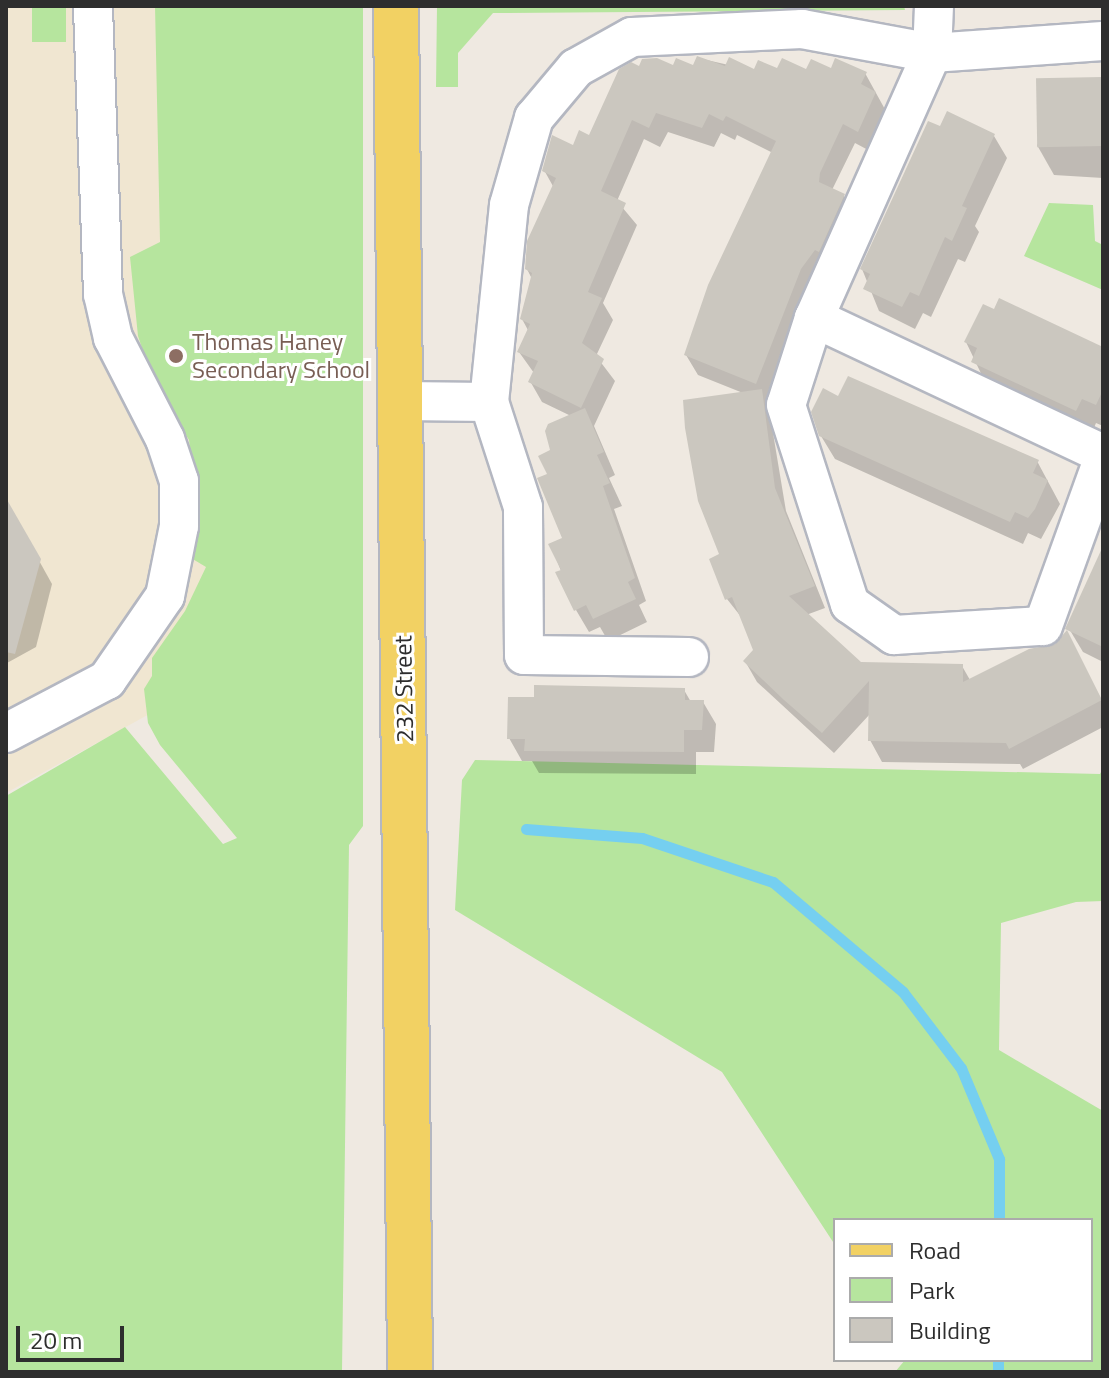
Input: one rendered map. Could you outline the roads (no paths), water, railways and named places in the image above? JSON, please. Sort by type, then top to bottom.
[{"type":"main road","name":"232 Street","points":[[396,6],[410,1372]]},
{"type":"lane","points":[[6,733],[107,680],[165,596],[179,526],[179,481],[165,439],[113,338],[103,294],[93,6]]},
{"type":"lane","points":[[814,318],[1103,456],[1043,626],[894,635],[850,604],[786,405],[814,318],[932,53],[934,6]]},
{"type":"lane","points":[[689,657],[524,655],[523,507],[489,402],[509,205],[534,118],[576,68],[632,37],[802,29],[932,53],[1103,41]]},
{"type":"lane","points":[[401,401],[489,402]]},
{"type":"waterway","points":[[526,829],[642,838],[773,882],[903,992],[961,1068],[999,1159],[999,1218]]},
{"type":"waterway","points":[[998,1362],[998,1372]]},
{"type":"place","name":"Thomas Haney Secondary School","points":[[176,356]]}]
